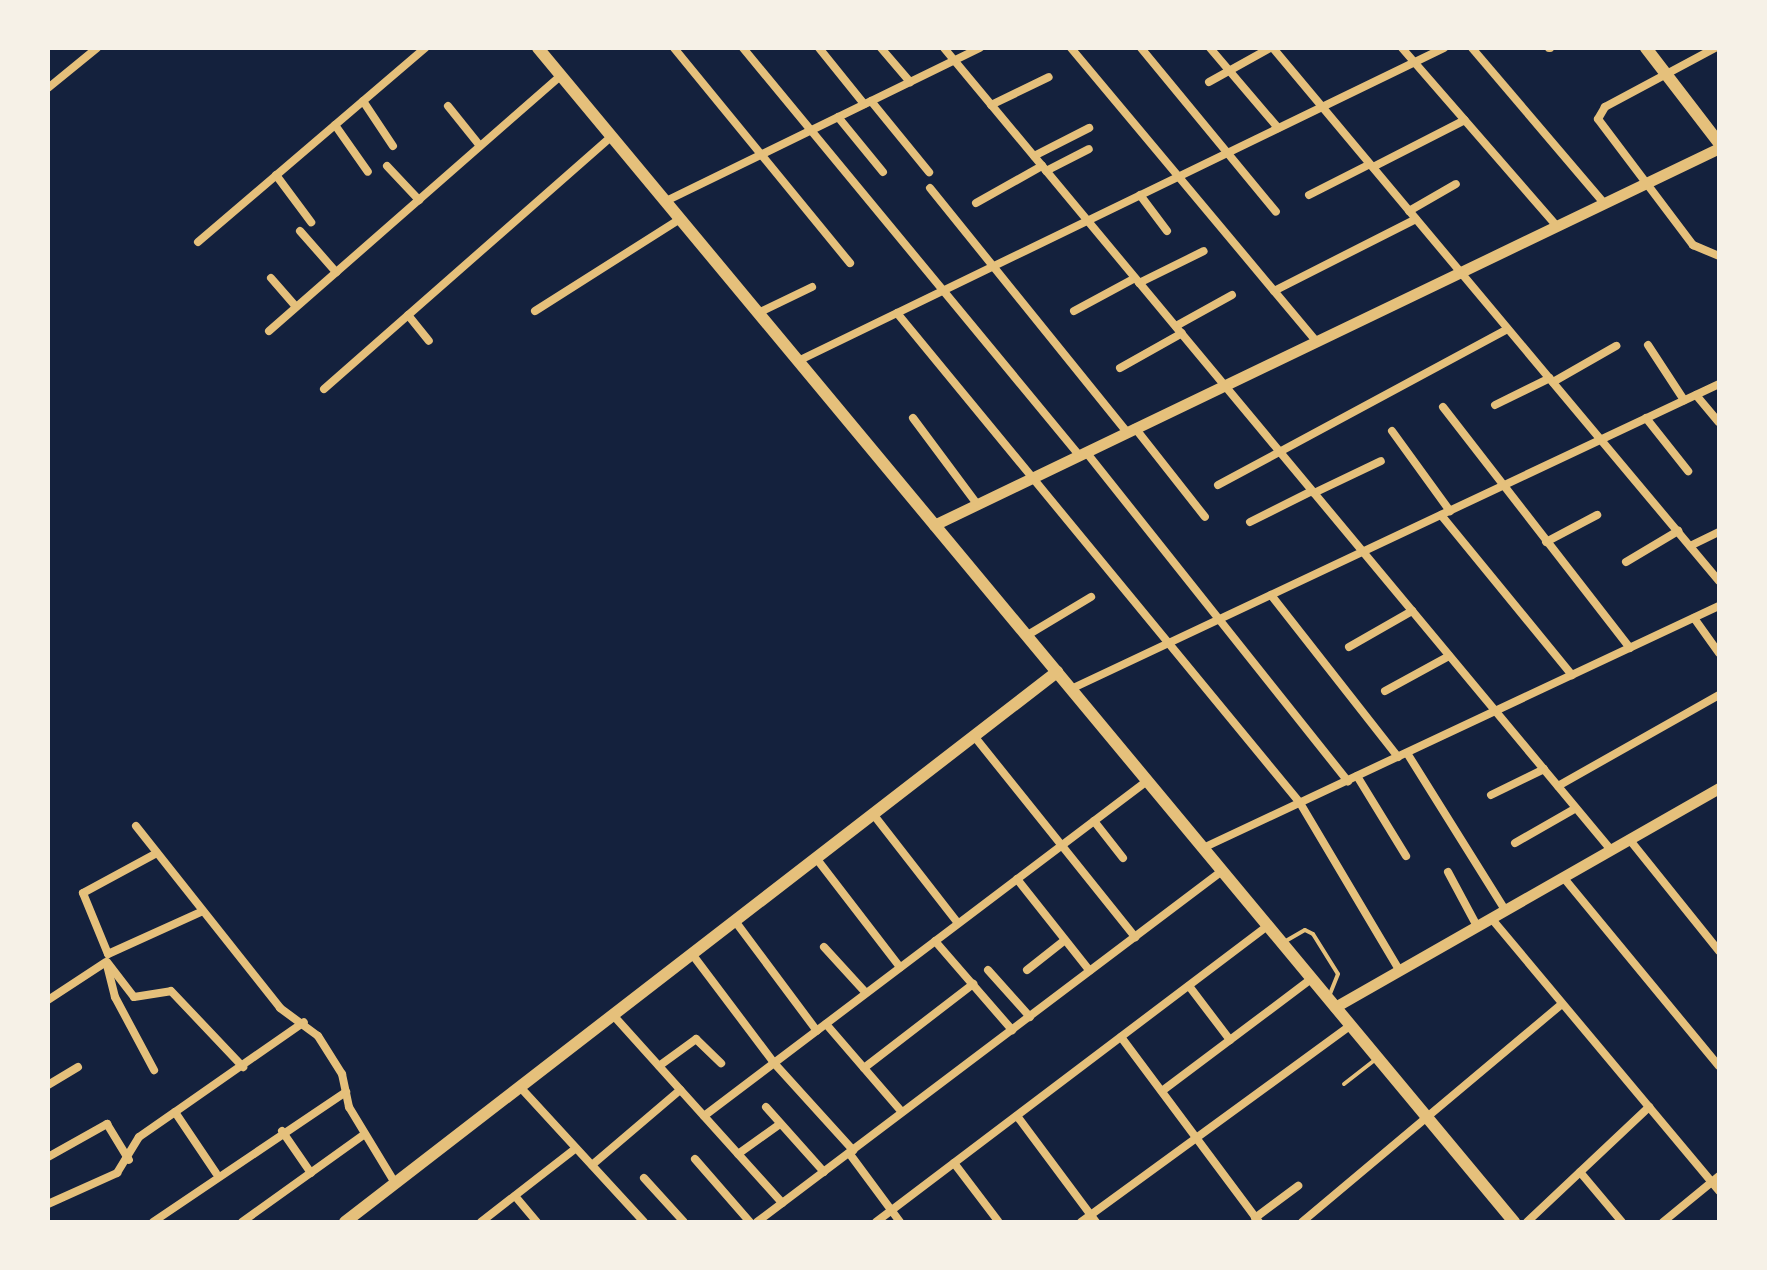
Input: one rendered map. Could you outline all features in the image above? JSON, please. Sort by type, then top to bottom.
[{"type":"main road","points":[[538,48],[1514,1222]]},
{"type":"main road","points":[[1646,48],[1719,146]]},
{"type":"main road","points":[[345,1222],[1057,672]]},
{"type":"street","points":[[48,88],[97,48]]},
{"type":"street","points":[[198,242],[425,48]]},
{"type":"street","points":[[674,48],[850,263]]},
{"type":"street","points":[[743,48],[943,291],[1083,453],[1348,781]]},
{"type":"street","points":[[819,48],[929,172]]},
{"type":"street","points":[[881,48],[910,82]]},
{"type":"street","points":[[944,48],[1611,850]]},
{"type":"street","points":[[666,201],[980,48]]},
{"type":"street","points":[[1071,48],[1316,341]]},
{"type":"street","points":[[1141,48],[1276,212]]},
{"type":"street","points":[[1210,48],[1278,128]]},
{"type":"street","points":[[1209,82],[1272,48],[1719,581]]},
{"type":"street","points":[[1402,48],[1557,226]]},
{"type":"street","points":[[798,361],[1444,48]]},
{"type":"street","points":[[1472,48],[1604,203]]},
{"type":"street","points":[[1715,48],[1605,107],[1598,119],[1643,184],[1693,245],[1719,256]]},
{"type":"street","points":[[269,331],[561,75]]},
{"type":"street","points":[[991,105],[1049,77]]},
{"type":"street","points":[[363,101],[393,146]]},
{"type":"street","points":[[448,106],[480,146]]},
{"type":"street","points":[[838,117],[883,172]]},
{"type":"street","points":[[1309,195],[1465,120]]},
{"type":"street","points":[[335,125],[368,172]]},
{"type":"street","points":[[1034,156],[1089,128]]},
{"type":"street","points":[[324,389],[612,136]]},
{"type":"street","points":[[934,525],[1719,146]]},
{"type":"street","points":[[976,203],[1089,149]]},
{"type":"street","points":[[387,166],[419,200]]},
{"type":"street","points":[[276,175],[311,222]]},
{"type":"street","points":[[1409,211],[1456,184]]},
{"type":"street","points":[[930,188],[1205,517]]},
{"type":"street","points":[[1140,195],[1167,231]]},
{"type":"street","points":[[535,311],[680,219]]},
{"type":"street","points":[[1274,291],[1416,219]]},
{"type":"street","points":[[300,231],[336,272]]},
{"type":"street","points":[[1074,311],[1204,251]]},
{"type":"street","points":[[271,278],[296,307]]},
{"type":"street","points":[[758,313],[812,287]]},
{"type":"street","points":[[1120,368],[1232,295]]},
{"type":"street","points":[[897,313],[1300,803],[1399,970]]},
{"type":"street","points":[[408,315],[429,341]]},
{"type":"street","points":[[1218,485],[1508,329]]},
{"type":"street","points":[[1648,345],[1684,400]]},
{"type":"street","points":[[1495,405],[1616,346]]},
{"type":"street","points":[[1071,689],[1719,384]]},
{"type":"street","points":[[1696,395],[1719,422]]},
{"type":"street","points":[[1443,407],[1630,648]]},
{"type":"street","points":[[913,418],[977,504]]},
{"type":"street","points":[[1646,418],[1688,471]]},
{"type":"street","points":[[1392,431],[1445,513],[1572,675]]},
{"type":"street","points":[[1250,522],[1381,461]]},
{"type":"street","points":[[1546,542],[1597,515]]},
{"type":"street","points":[[1626,562],[1678,531]]},
{"type":"street","points":[[1690,546],[1719,532]]},
{"type":"street","points":[[1271,595],[1398,757]]},
{"type":"street","points":[[1026,636],[1091,597]]},
{"type":"street","points":[[1203,848],[1719,606]]},
{"type":"street","points":[[1349,647],[1412,611]]},
{"type":"street","points":[[1694,618],[1719,653]]},
{"type":"street","points":[[1385,691],[1449,656]]},
{"type":"street","points":[[1558,786],[1719,695]]},
{"type":"street","points":[[974,736],[1135,937]]},
{"type":"street","points":[[1407,753],[1505,910]]},
{"type":"street","points":[[1491,795],[1544,769]]},
{"type":"street","points":[[1357,776],[1406,856]]},
{"type":"street","points":[[704,1116],[1147,781]]},
{"type":"street","points":[[1331,1002],[1399,970],[1719,788]]},
{"type":"street","points":[[1515,843],[1576,808]]},
{"type":"street","points":[[873,814],[958,923]]},
{"type":"street","points":[[1094,821],[1123,858]]},
{"type":"street","points":[[136,826],[280,1008],[304,1022],[342,1074],[346,1092],[365,1134],[395,1183]]},
{"type":"street","points":[[1629,839],[1719,951]]},
{"type":"street","points":[[154,1070],[115,997],[107,958],[83,893],[157,853]]},
{"type":"street","points":[[816,858],[900,967]]},
{"type":"street","points":[[757,1222],[1222,871]]},
{"type":"street","points":[[1448,872],[1477,926]]},
{"type":"street","points":[[1563,877],[1719,1066]]},
{"type":"street","points":[[1017,879],[1090,971]]},
{"type":"street","points":[[49,996],[107,958],[203,911]]},
{"type":"street","points":[[1491,918],[1649,1107],[1715,1179],[1719,1191]]},
{"type":"street","points":[[735,921],[817,1031]]},
{"type":"street","points":[[876,1222],[1268,926]]},
{"type":"street","points":[[1027,970],[1065,940]]},
{"type":"street","points":[[935,941],[1012,1030]]},
{"type":"street","points":[[824,947],[866,993]]},
{"type":"street","points":[[692,954],[774,1063],[851,1151],[900,1222]]},
{"type":"street","points":[[107,958],[134,997],[171,991],[243,1067]]},
{"type":"street","points":[[988,970],[1030,1017]]},
{"type":"street","points":[[1162,1091],[1311,979]]},
{"type":"street","points":[[864,1068],[973,984]]},
{"type":"street","points":[[1189,986],[1230,1040]]},
{"type":"street","points":[[1302,1222],[1562,1004]]},
{"type":"street","points":[[613,1015],[782,1203]]},
{"type":"street","points":[[48,1204],[129,1161],[139,1137],[304,1022]]},
{"type":"street","points":[[826,1024],[902,1112]]},
{"type":"street","points":[[1081,1222],[1094,1218],[1196,1138],[1350,1026]]},
{"type":"street","points":[[1121,1037],[1257,1220],[1298,1186]]},
{"type":"street","points":[[659,1066],[696,1039],[721,1063]]},
{"type":"street","points":[[48,1085],[78,1067]]},
{"type":"street","points":[[520,1087],[644,1222]]},
{"type":"street","points":[[592,1165],[680,1090]]},
{"type":"street","points":[[153,1222],[216,1173],[346,1092]]},
{"type":"street","points":[[766,1107],[824,1172]]},
{"type":"street","points":[[1527,1222],[1649,1107]]},
{"type":"street","points":[[175,1112],[216,1173]]},
{"type":"street","points":[[1017,1116],[1094,1218]]},
{"type":"street","points":[[48,1157],[107,1124],[129,1161]]},
{"type":"street","points":[[738,1154],[780,1124]]},
{"type":"street","points":[[282,1131],[311,1173]]},
{"type":"street","points":[[242,1222],[365,1134]]},
{"type":"street","points":[[481,1222],[576,1148]]},
{"type":"street","points":[[695,1159],[750,1222]]},
{"type":"street","points":[[954,1163],[998,1221]]},
{"type":"street","points":[[1580,1172],[1622,1222]]},
{"type":"street","points":[[644,1178],[684,1222]]},
{"type":"street","points":[[1663,1222],[1715,1179]]},
{"type":"street","points":[[515,1196],[537,1222]]},
{"type":"lane","points":[[1282,943],[1305,930],[1313,934],[1338,974],[1331,1002]]},
{"type":"lane","points":[[1344,1084],[1377,1058]]}]
